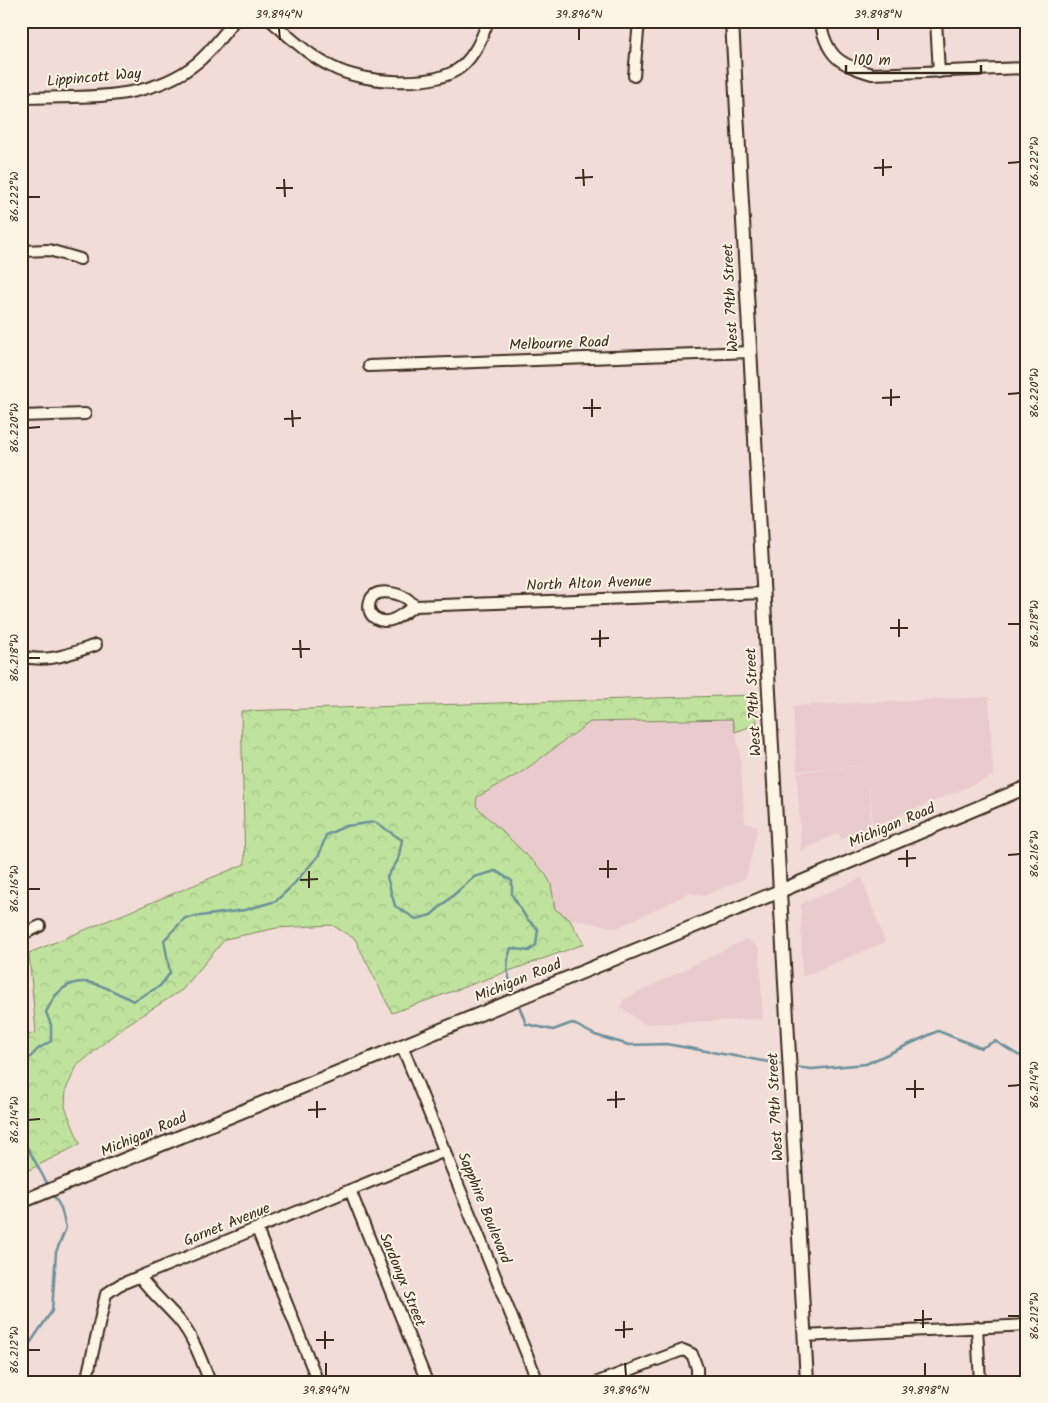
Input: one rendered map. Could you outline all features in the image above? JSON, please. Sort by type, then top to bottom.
[{"type":"main road","name":"West 79th Street","points":[[732,21],[807,1382]]},
{"type":"main road","name":"Michigan Road","points":[[25,1201],[780,891],[1027,787]]},
{"type":"street","name":"Lippincott Way","points":[[21,98],[122,94],[158,86],[184,72],[200,60],[234,21]]},
{"type":"street","points":[[270,21],[331,67],[359,78],[388,81],[430,79],[454,71],[462,66],[473,54],[488,21]]},
{"type":"street","points":[[634,76],[639,21]]},
{"type":"street","points":[[820,21],[825,41],[839,60],[848,67],[872,74],[1027,68]]},
{"type":"street","points":[[936,21],[939,72]]},
{"type":"street","points":[[21,251],[49,250],[80,258]]},
{"type":"street","name":"Melbourne Road","points":[[369,366],[751,352]]},
{"type":"street","points":[[21,416],[86,414]]},
{"type":"street","name":"North Alton Avenue","points":[[415,606],[764,593]]},
{"type":"street","points":[[21,656],[51,659],[96,645]]},
{"type":"street","points":[[21,935],[40,926]]},
{"type":"street","name":"Sapphire Boulevard","points":[[402,1046],[538,1382]]},
{"type":"street","name":"Garnet Avenue","points":[[86,1382],[106,1294],[119,1285],[445,1151]]},
{"type":"street","name":"Sardonyx Street","points":[[350,1190],[428,1382]]},
{"type":"street","points":[[257,1228],[318,1382]]},
{"type":"street","points":[[140,1277],[151,1292],[178,1319],[194,1341],[210,1382]]},
{"type":"street","points":[[804,1336],[1027,1325]]},
{"type":"street","points":[[976,1327],[980,1382]]},
{"type":"street","points":[[598,1382],[683,1350],[692,1354],[697,1368],[697,1382]]},
{"type":"shaded area","points":[[989,697],[993,776],[873,827],[869,783],[871,827],[841,839],[838,833],[801,851],[797,772],[869,765],[797,771],[793,706]]},
{"type":"shaded area","points":[[733,719],[740,754],[745,823],[758,826],[746,878],[704,896],[690,893],[617,928],[569,919],[555,909],[551,884],[476,806],[477,797],[522,772],[590,722]]},
{"type":"shaded area","points":[[862,878],[885,942],[802,977],[801,904]]},
{"type":"shaded area","points":[[746,939],[759,948],[763,1019],[644,1024],[620,1007],[623,1000]]},
{"type":"green space","points":[[755,695],[757,724],[735,732],[732,719],[590,722],[522,772],[477,797],[476,806],[545,873],[551,884],[555,909],[569,919],[584,944],[392,1013],[355,939],[332,925],[277,928],[225,939],[182,990],[123,1027],[77,1066],[66,1089],[65,1107],[80,1144],[21,1174],[21,1038],[36,1032],[29,953],[245,864],[241,711]]},
{"type":"waterway","points":[[21,1067],[38,1049],[51,1041],[51,1025],[46,1012],[55,996],[66,987],[75,983],[95,984],[133,1001],[160,986],[170,973],[164,940],[185,918],[245,910],[276,901],[319,855],[326,835],[346,826],[375,822],[402,840],[398,860],[387,877],[395,906],[416,919],[431,915],[474,877],[496,871],[512,881],[512,895],[527,919],[538,929],[536,945],[529,951],[511,948],[507,966],[510,983],[515,995]]},
{"type":"waterway","points":[[518,1003],[526,1024],[553,1030],[572,1023],[595,1035],[629,1045],[666,1044],[786,1065]]},
{"type":"waterway","points":[[794,1067],[812,1069],[866,1064],[938,1031],[981,1048],[995,1041],[1018,1055],[1027,1056]]},
{"type":"waterway","points":[[21,1136],[49,1187]]},
{"type":"waterway","points":[[21,1373],[26,1349],[52,1311],[56,1252],[66,1228],[61,1208],[53,1194]]}]
